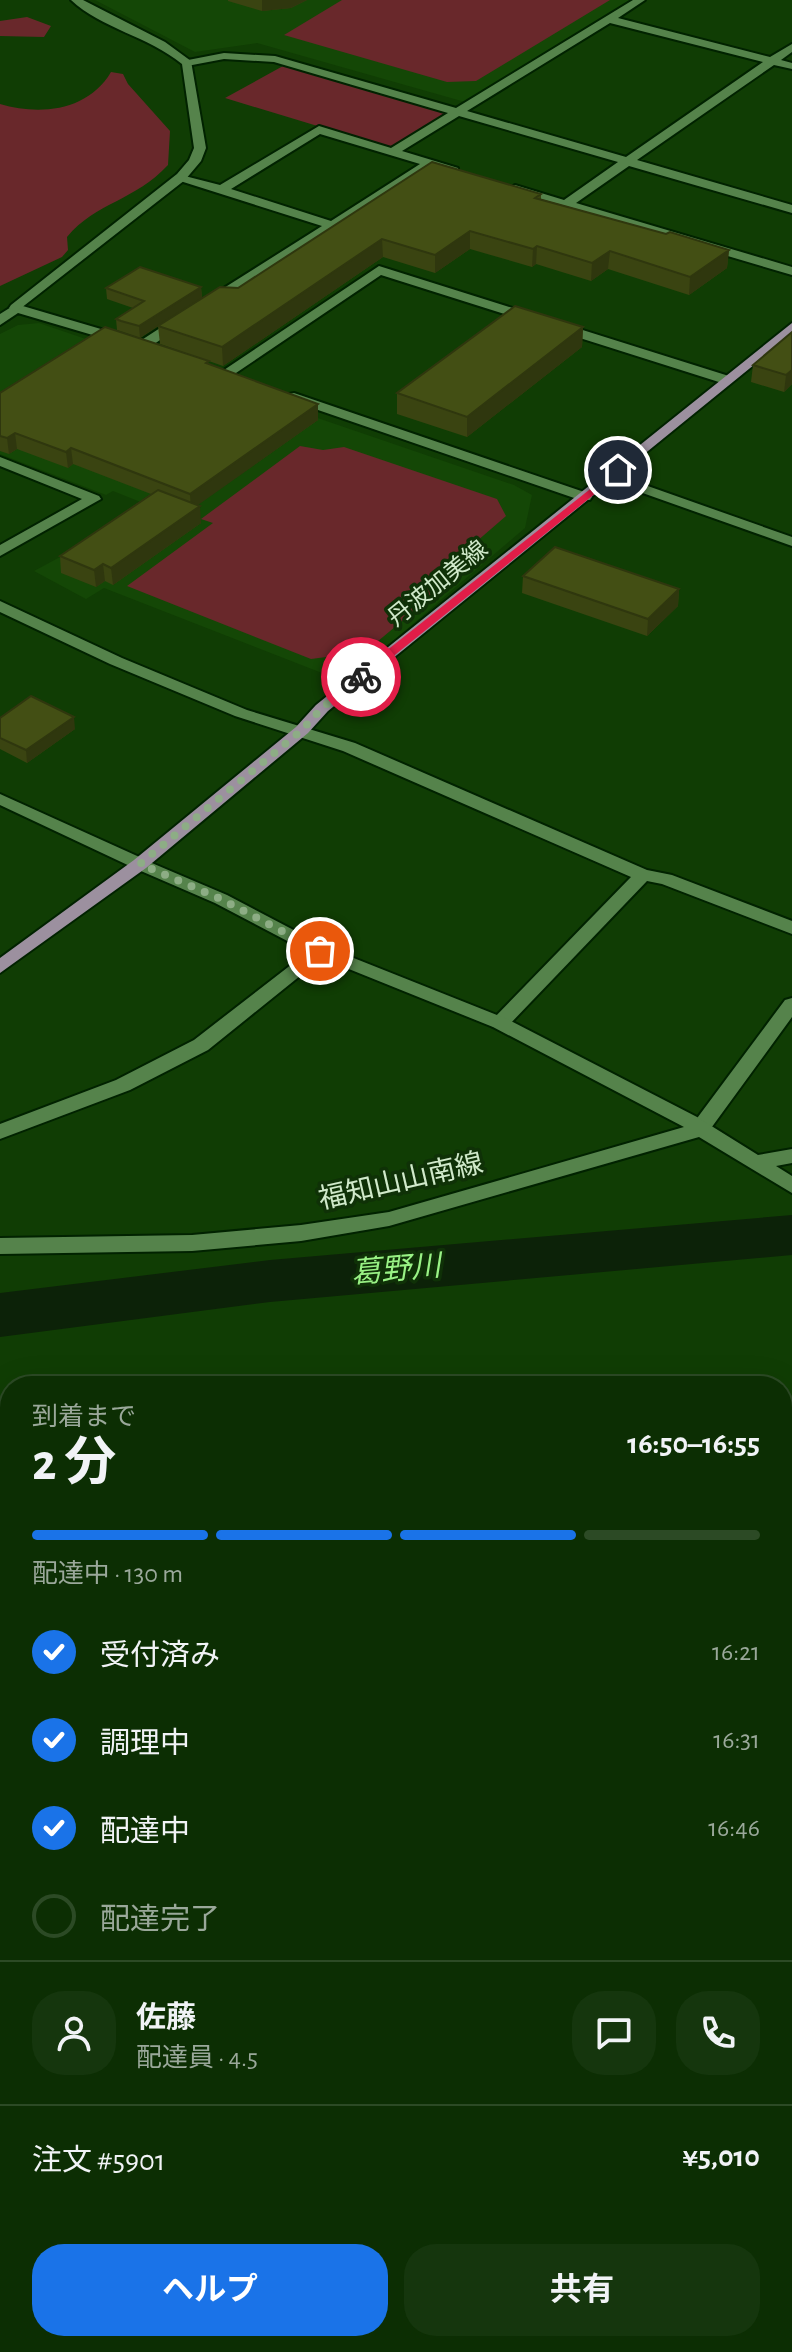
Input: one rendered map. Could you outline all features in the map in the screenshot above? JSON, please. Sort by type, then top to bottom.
[{"type":"main road","name":"丹波加美線","points":[[0,967],[140,864],[302,730],[322,708],[791,329]]},
{"type":"street","points":[[0,321],[181,177],[195,161],[200,148],[187,63],[168,48],[89,10],[76,0]]},
{"type":"street","points":[[393,152],[640,0]]},
{"type":"street","points":[[608,19],[792,66]]},
{"type":"street","points":[[565,205],[792,47]]},
{"type":"street","points":[[187,63],[224,56],[275,59],[792,209]]},
{"type":"street","points":[[221,190],[319,130],[475,177]]},
{"type":"street","points":[[205,306],[430,163]]},
{"type":"street","points":[[181,177],[332,225]]},
{"type":"street","points":[[505,186],[792,271]]},
{"type":"street","points":[[239,379],[218,372],[379,270],[727,380]]},
{"type":"street","points":[[16,308],[148,348],[192,314]]},
{"type":"street","points":[[284,394],[585,497]]},
{"type":"street","points":[[0,461],[94,499],[0,551]]},
{"type":"street","points":[[611,477],[792,542]]},
{"type":"street","points":[[0,606],[116,661],[241,713],[349,747],[643,875],[666,879],[792,928]]},
{"type":"street","points":[[0,799],[221,899],[320,951],[500,1023],[690,1122],[792,1186]]},
{"type":"street","points":[[500,1023],[643,875]]},
{"type":"street","points":[[0,1132],[123,1085],[201,1045],[320,951]]},
{"type":"street","points":[[699,1130],[792,1004]]},
{"type":"street","name":"福知山山南線","points":[[0,1246],[192,1243],[301,1233],[389,1219],[699,1130]]},
{"type":"street","points":[[761,1166],[792,1156]]},
{"type":"shaded area","points":[[95,0],[633,0],[465,102],[257,43],[195,52]]},
{"type":"shaded area","points":[[342,0],[610,0],[476,81],[447,82],[284,35]]},
{"type":"shaded area","points":[[27,17],[51,26],[44,37],[0,36],[0,21]]},
{"type":"shaded area","points":[[283,66],[446,113],[390,148],[225,98]]},
{"type":"shaded area","points":[[111,72],[123,74],[128,84],[170,131],[168,165],[142,187],[78,225],[67,237],[68,250],[62,257],[0,286],[0,104],[31,110],[62,107],[90,95]]},
{"type":"shaded area","points":[[39,323],[514,485],[532,495],[525,528],[345,682],[104,588],[86,599],[34,571],[153,507],[113,491],[106,495],[0,454],[0,334],[18,325]]},
{"type":"shaded area","points":[[300,446],[323,450],[344,447],[497,499],[506,516],[469,548],[482,554],[365,652],[311,659],[127,586],[213,523],[201,519]]},
{"type":"building","points":[[432,162],[541,194],[535,198],[729,250],[690,277],[610,251],[592,263],[537,246],[533,249],[470,231],[435,255],[382,239],[222,347],[158,326],[220,287],[238,288]]},
{"type":"building","points":[[140,267],[201,287],[139,326],[116,319],[144,301],[106,288]]},
{"type":"building","points":[[515,306],[583,327],[467,417],[397,393]]},
{"type":"building","points":[[105,327],[209,361],[206,363],[318,404],[190,494],[71,448],[66,452],[15,433],[7,438],[0,436],[0,393]]},
{"type":"building","points":[[792,332],[792,370],[786,375],[753,365]]},
{"type":"building","points":[[158,490],[200,506],[111,568],[103,564],[94,570],[60,556]]},
{"type":"building","points":[[555,547],[679,589],[648,619],[523,576]]},
{"type":"building","points":[[31,696],[74,717],[26,750],[0,738],[0,718]]},
{"type":"waterway","name":"葛野川","points":[[0,1315],[270,1281],[792,1235]]},
{"type":"way so far","points":[[320,951],[221,899],[140,864],[361,677]]},
{"type":"route","points":[[361,677],[618,470]]}]
